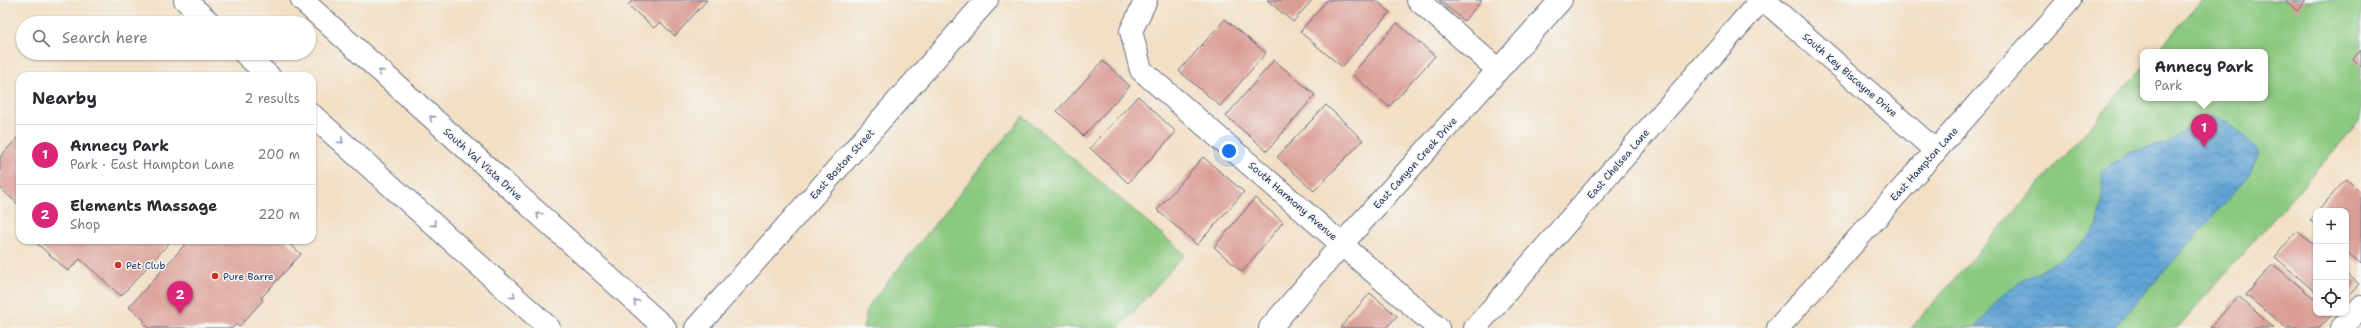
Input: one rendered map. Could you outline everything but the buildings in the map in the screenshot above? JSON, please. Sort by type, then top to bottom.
[{"type":"street","points":[[185,0],[202,16]]},
{"type":"street","name":"South Val Vista Drive","points":[[302,0],[665,328]]},
{"type":"street","name":"East Boston Street","points":[[696,328],[987,0]]},
{"type":"street","name":"South Harmony Avenue","points":[[1146,0],[1131,31],[1141,70],[1438,328]]},
{"type":"street","points":[[1418,0],[1498,70]]},
{"type":"street","name":"East Canyon Creek Drive","points":[[1270,328],[1342,244],[1561,0]]},
{"type":"street","name":"South Key Biscayne Drive","points":[[1762,0],[1936,151]]},
{"type":"street","name":"East Chelsea Lane","points":[[1474,328],[1762,0]]},
{"type":"street","name":"East Hampton Lane","points":[[1778,328],[2070,0]]},
{"type":"street","points":[[252,60],[265,72]]},
{"type":"street","points":[[316,119],[548,328]]},
{"type":"street","points":[[2342,328],[2361,307]]},
{"type":"green space","points":[[2202,0],[2361,0],[2361,120],[2177,328],[1911,328],[2140,70],[2140,101],[2268,101],[2268,49],[2159,49]]},
{"type":"green space","points":[[1023,116],[1185,254],[1119,328],[863,328],[868,306]]},
{"type":"water","points":[[2206,115],[2214,117],[2236,129],[2259,154],[2247,178],[2114,328],[1976,328],[2000,297],[2020,282],[2071,252],[2091,234],[2097,224],[2101,211],[2102,172],[2131,151],[2168,143]]},
{"type":"place","name":"Annecy Park","points":[[2204,147]]},
{"type":"place","name":"Pet Club","points":[[118,265]]},
{"type":"place","name":"Pure Barre","points":[[215,276]]},
{"type":"place","name":"Elements Massage","points":[[180,314]]}]
